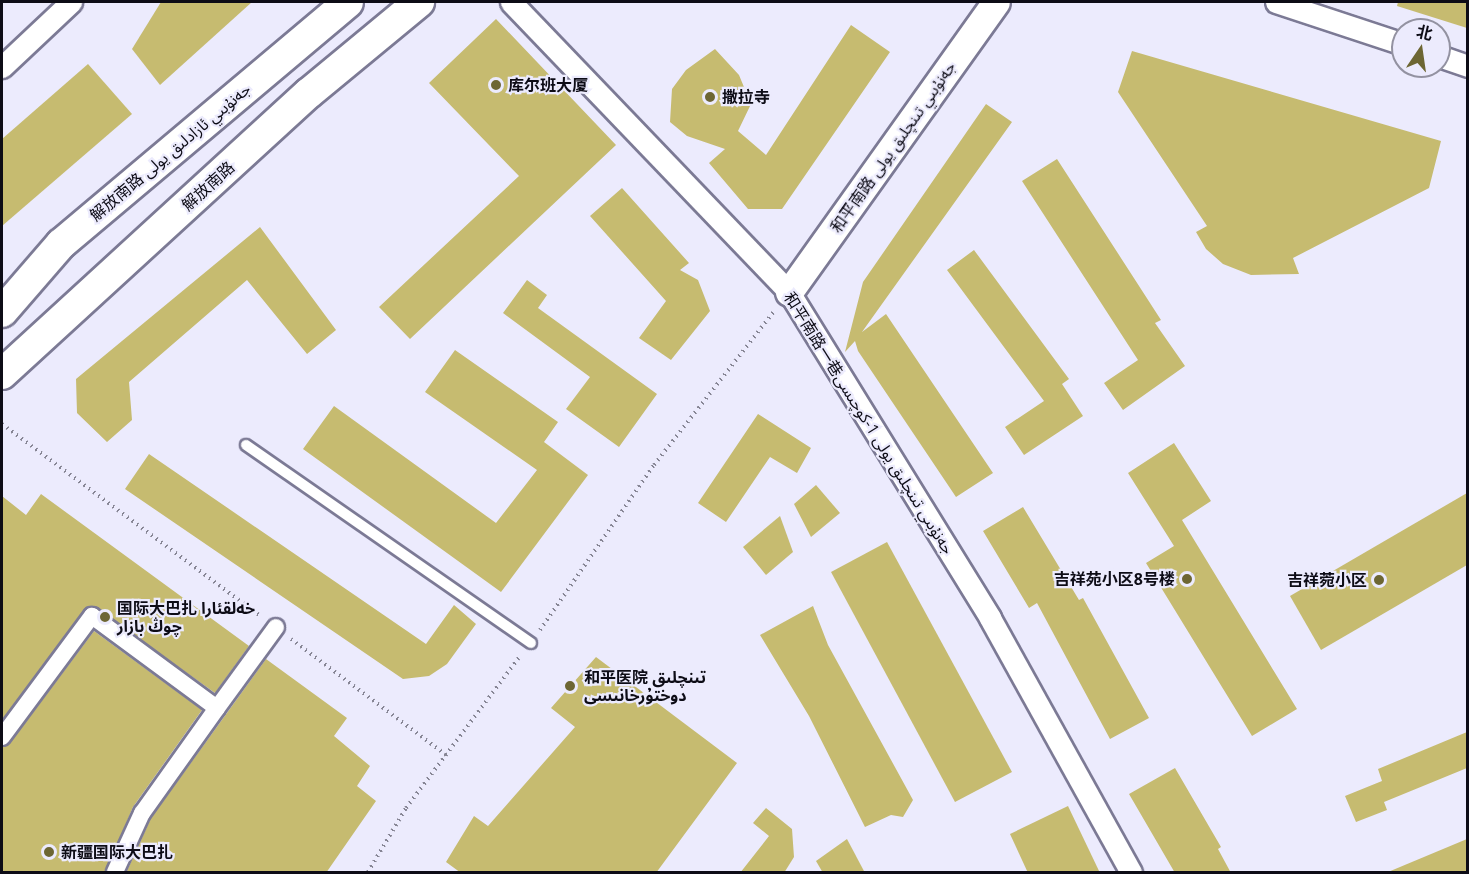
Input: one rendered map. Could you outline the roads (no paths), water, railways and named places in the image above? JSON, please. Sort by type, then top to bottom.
[{"type":"main road","name":"解放南路 جەنۇبىي ئازادلىق يولى","points":[[2,312],[61,244],[348,2]]},
{"type":"main road","name":"解放南路","points":[[2,375],[309,93],[419,2]]},
{"type":"street","points":[[2,67],[71,2]]},
{"type":"street","name":"和平南路一巷جەنۇبىي تىنچلىق يولى 1-كوچىسى","points":[[511,2],[789,292],[990,618],[1131,873]]},
{"type":"street","name":"和平南路 جەنۇبىي تىنچلىق يولى","points":[[789,292],[996,2]]},
{"type":"street","points":[[1276,2],[1391,40]]},
{"type":"street","points":[[1451,60],[1467,66]]},
{"type":"street","points":[[2,737],[92,616],[217,708]]},
{"type":"street","points":[[116,873],[142,813],[276,627]]},
{"type":"lane","points":[[246,445],[531,642]]},
{"type":"place","name":"库尔班大厦","points":[[496,85]]},
{"type":"place","name":"撒拉寺","points":[[710,97]]},
{"type":"place","name":"吉祥苑小区8号楼","points":[[1187,579]]},
{"type":"place","name":"吉祥菀小区","points":[[1379,580]]},
{"type":"place","name":"国际大巴扎 خەلقئارا چوڭ بازار","points":[[105,617]]},
{"type":"place","name":"和平医院 تىنچلىق دوختۇرخانىسى","points":[[570,686]]},
{"type":"place","name":"新疆国际大巴扎","points":[[49,852]]}]
